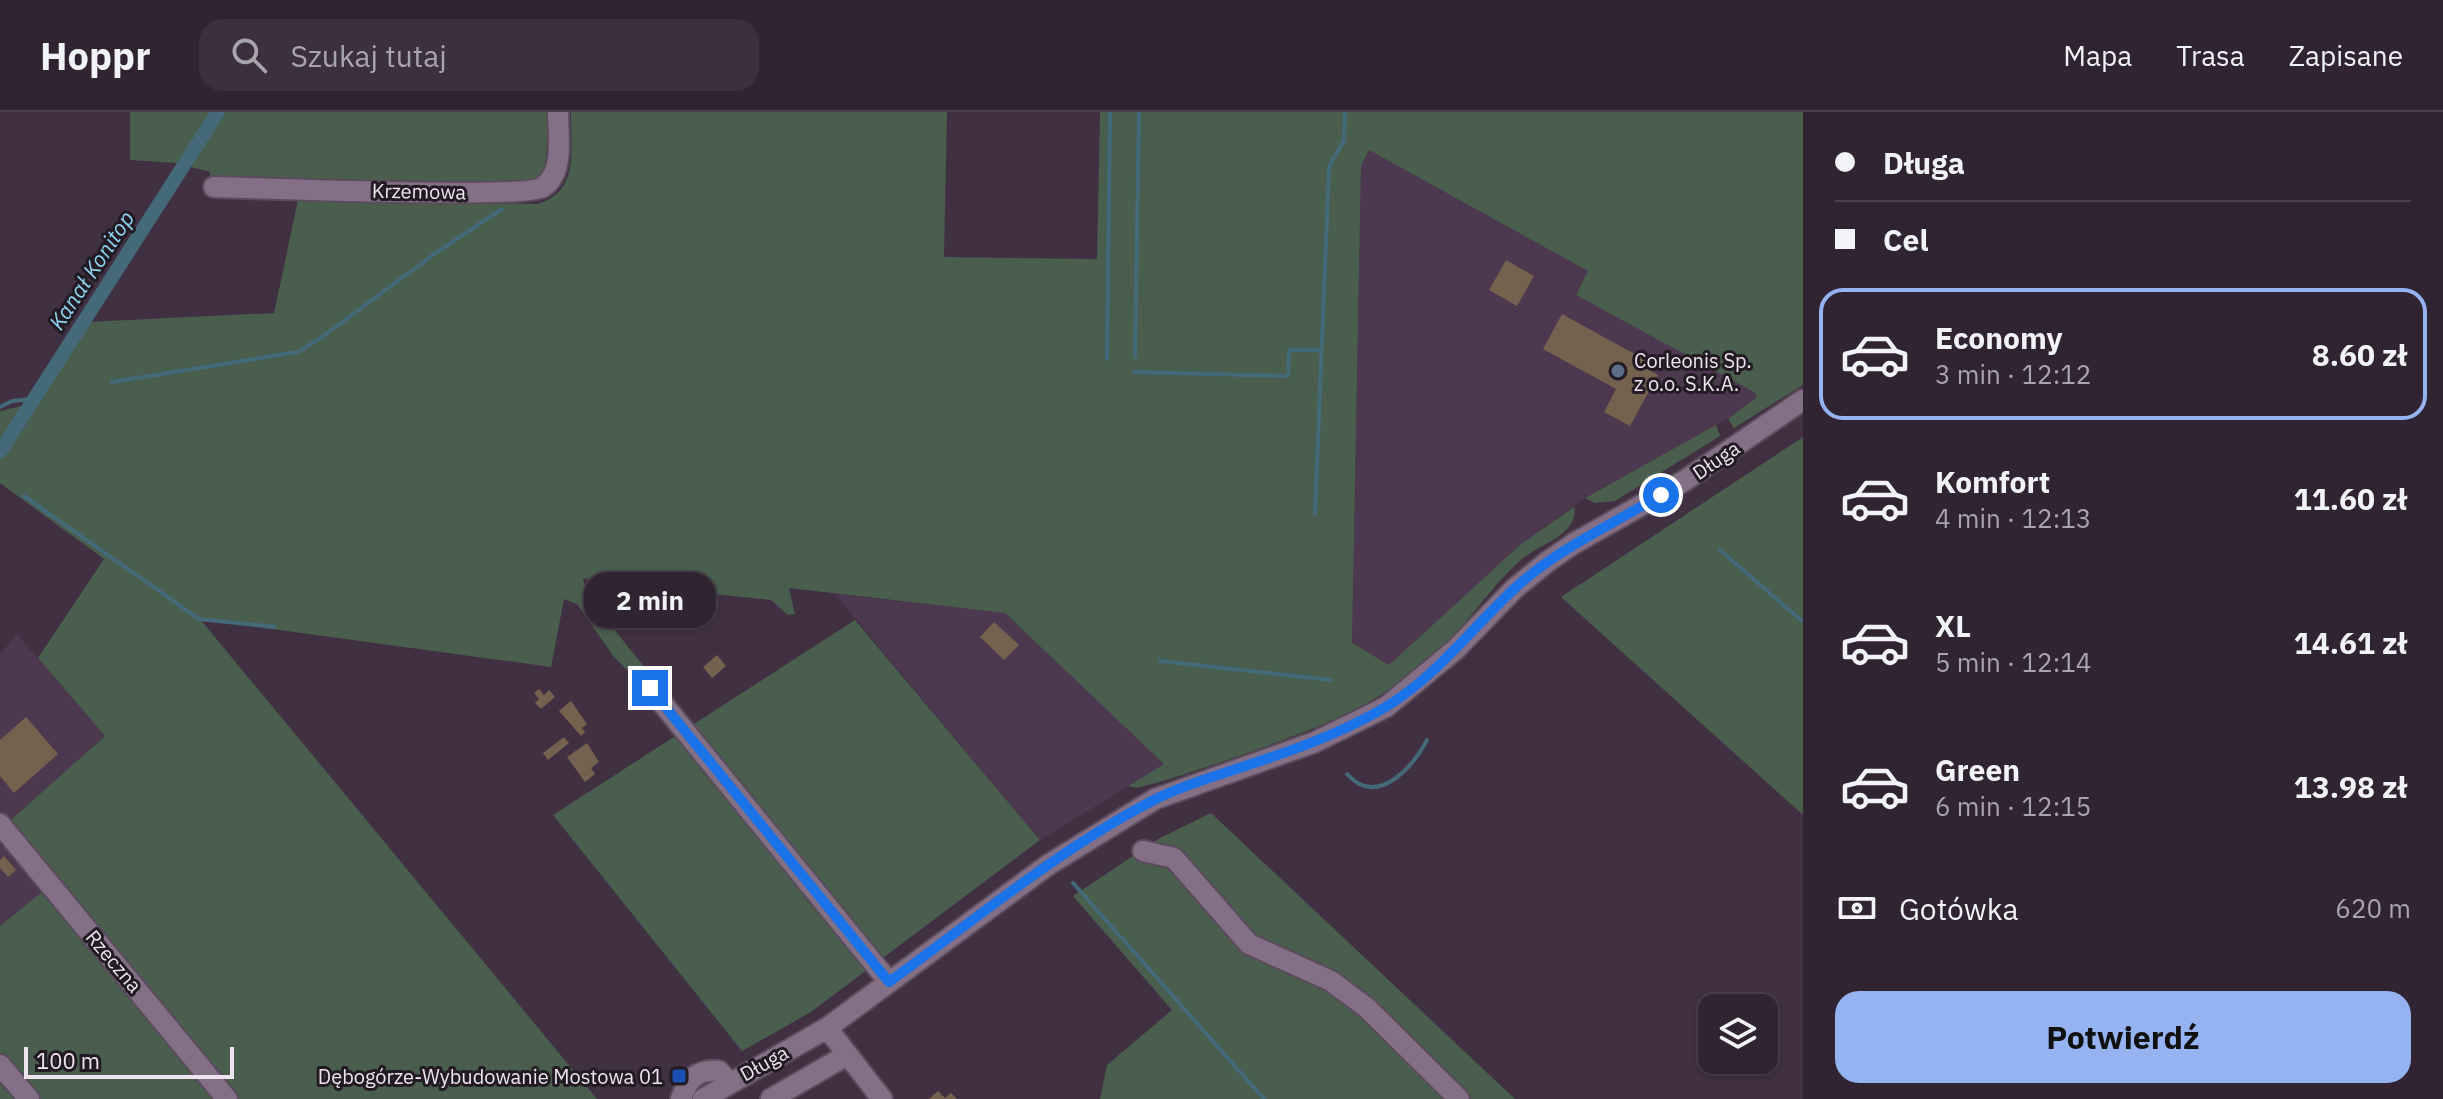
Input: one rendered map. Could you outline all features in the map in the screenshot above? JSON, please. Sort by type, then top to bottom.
[{"type":"street","name":"Krzemowa","points":[[214,187],[486,192],[537,190],[545,186],[557,166],[558,112]]},
{"type":"street","name":"Długa","points":[[703,1099],[827,1028],[1048,865],[1155,799],[1315,742],[1386,707],[1422,680],[1514,589],[1547,562],[1684,481],[1803,400]]},
{"type":"street","points":[[650,688],[889,982]]},
{"type":"street","name":"Rzeczna","points":[[0,824],[227,1099]]},
{"type":"street","points":[[1143,851],[1174,858],[1249,944],[1331,981],[1367,1008],[1459,1099]]},
{"type":"street","points":[[827,1028],[882,1099]]},
{"type":"street","points":[[771,1099],[847,1055]]},
{"type":"street","points":[[0,1065],[29,1099]]},
{"type":"street","points":[[681,1099],[687,1082],[698,1072],[719,1071],[729,1083]]},
{"type":"shaded area","points":[[1369,150],[1589,271],[1576,294],[1758,397],[1737,414],[1591,494],[1521,544],[1389,665],[1352,643],[1361,166]]},
{"type":"shaded area","points":[[835,594],[1005,613],[1165,764],[1040,840]]},
{"type":"shaded area","points":[[17,634],[105,736],[5,825],[53,883],[0,926],[0,654]]},
{"type":"green space","points":[[130,112],[550,112],[545,166],[541,177],[527,181],[482,183],[210,177],[210,172],[176,163],[130,160]]},
{"type":"green space","points":[[571,112],[947,112],[944,257],[1097,259],[1100,112],[1803,112],[1803,385],[1734,428],[1728,419],[1757,397],[1754,392],[1576,295],[1588,271],[1369,150],[1361,166],[1352,643],[1389,665],[1521,544],[1574,507],[1574,517],[1564,532],[1522,559],[1436,654],[1389,690],[1341,716],[1291,737],[1137,788],[1128,786],[1164,764],[1005,613],[789,588],[795,614],[788,615],[771,600],[658,588],[611,577],[583,579],[588,597],[646,669],[659,679],[634,677],[614,657],[577,604],[564,599],[551,667],[200,619],[597,1099],[0,1099],[0,926],[53,883],[5,825],[105,736],[38,658],[104,559],[0,483],[0,457],[87,322],[274,313],[298,200],[537,204],[551,198],[561,190],[570,167]]},
{"type":"green space","points":[[26,405],[0,445],[0,411]]},
{"type":"green space","points":[[1716,425],[1720,436],[1615,501],[1595,503],[1585,498]]},
{"type":"green space","points":[[1803,437],[1803,815],[1561,597]]},
{"type":"green space","points":[[855,620],[1040,840],[811,1012],[742,1051],[553,815]]},
{"type":"green space","points":[[1211,813],[1515,1099],[1100,1099],[1107,1065],[1172,1010],[1073,896],[1160,838]]},
{"type":"building","points":[[1506,260],[1534,276],[1517,306],[1489,290]]},
{"type":"building","name":"Corleonis Sp. z o.o. S.K.A.","points":[[1562,314],[1649,362],[1646,368],[1658,375],[1630,426],[1604,412],[1616,389],[1543,349]]},
{"type":"building","points":[[994,622],[1019,645],[1004,660],[980,637]]},
{"type":"building","points":[[717,655],[726,666],[712,678],[703,667]]},
{"type":"building","points":[[539,689],[544,695],[549,690],[555,697],[541,709],[535,703],[539,699],[534,693]]},
{"type":"building","points":[[571,701],[587,724],[582,728],[585,732],[581,736],[559,711]]},
{"type":"building","points":[[26,717],[58,754],[14,793],[0,776],[0,740]]},
{"type":"building","points":[[564,737],[569,743],[548,760],[543,753]]},
{"type":"building","points":[[587,743],[599,762],[591,768],[595,774],[585,782],[567,757]]},
{"type":"building","points":[[4,856],[16,870],[8,877],[0,868],[0,860]]},
{"type":"building","points":[[938,1091],[945,1098],[951,1093],[957,1099],[929,1099]]},
{"type":"waterway","name":"Kanał Konitop","points":[[0,452],[218,112]]},
{"type":"waterway","points":[[1107,359],[1110,112]]},
{"type":"waterway","points":[[1135,357],[1139,112]]},
{"type":"waterway","points":[[1315,514],[1329,167],[1344,140],[1345,112]]},
{"type":"waterway","points":[[112,382],[298,352],[502,209]]},
{"type":"waterway","points":[[1134,372],[1288,376],[1289,350],[1322,350]]},
{"type":"waterway","points":[[0,407],[12,401],[34,399]]},
{"type":"waterway","points":[[24,496],[199,619],[275,627]]},
{"type":"waterway","points":[[1720,550],[1803,622]]},
{"type":"waterway","points":[[1160,661],[1331,680]]},
{"type":"waterway","points":[[1347,774],[1358,783],[1370,787],[1382,786],[1403,772],[1427,740]]},
{"type":"waterway","points":[[1073,883],[1264,1099]]},
{"type":"place","name":"Corleonis Sp. z o.o. S.K.A.","points":[[1618,371]]},
{"type":"place","name":"Dębogórze-Wybudowanie Mostowa 01","points":[[679,1076]]},
{"type":"route","points":[[650,688],[889,982],[1048,865],[1155,799],[1315,742],[1386,707],[1422,680],[1514,589],[1547,562],[1661,495]]}]
